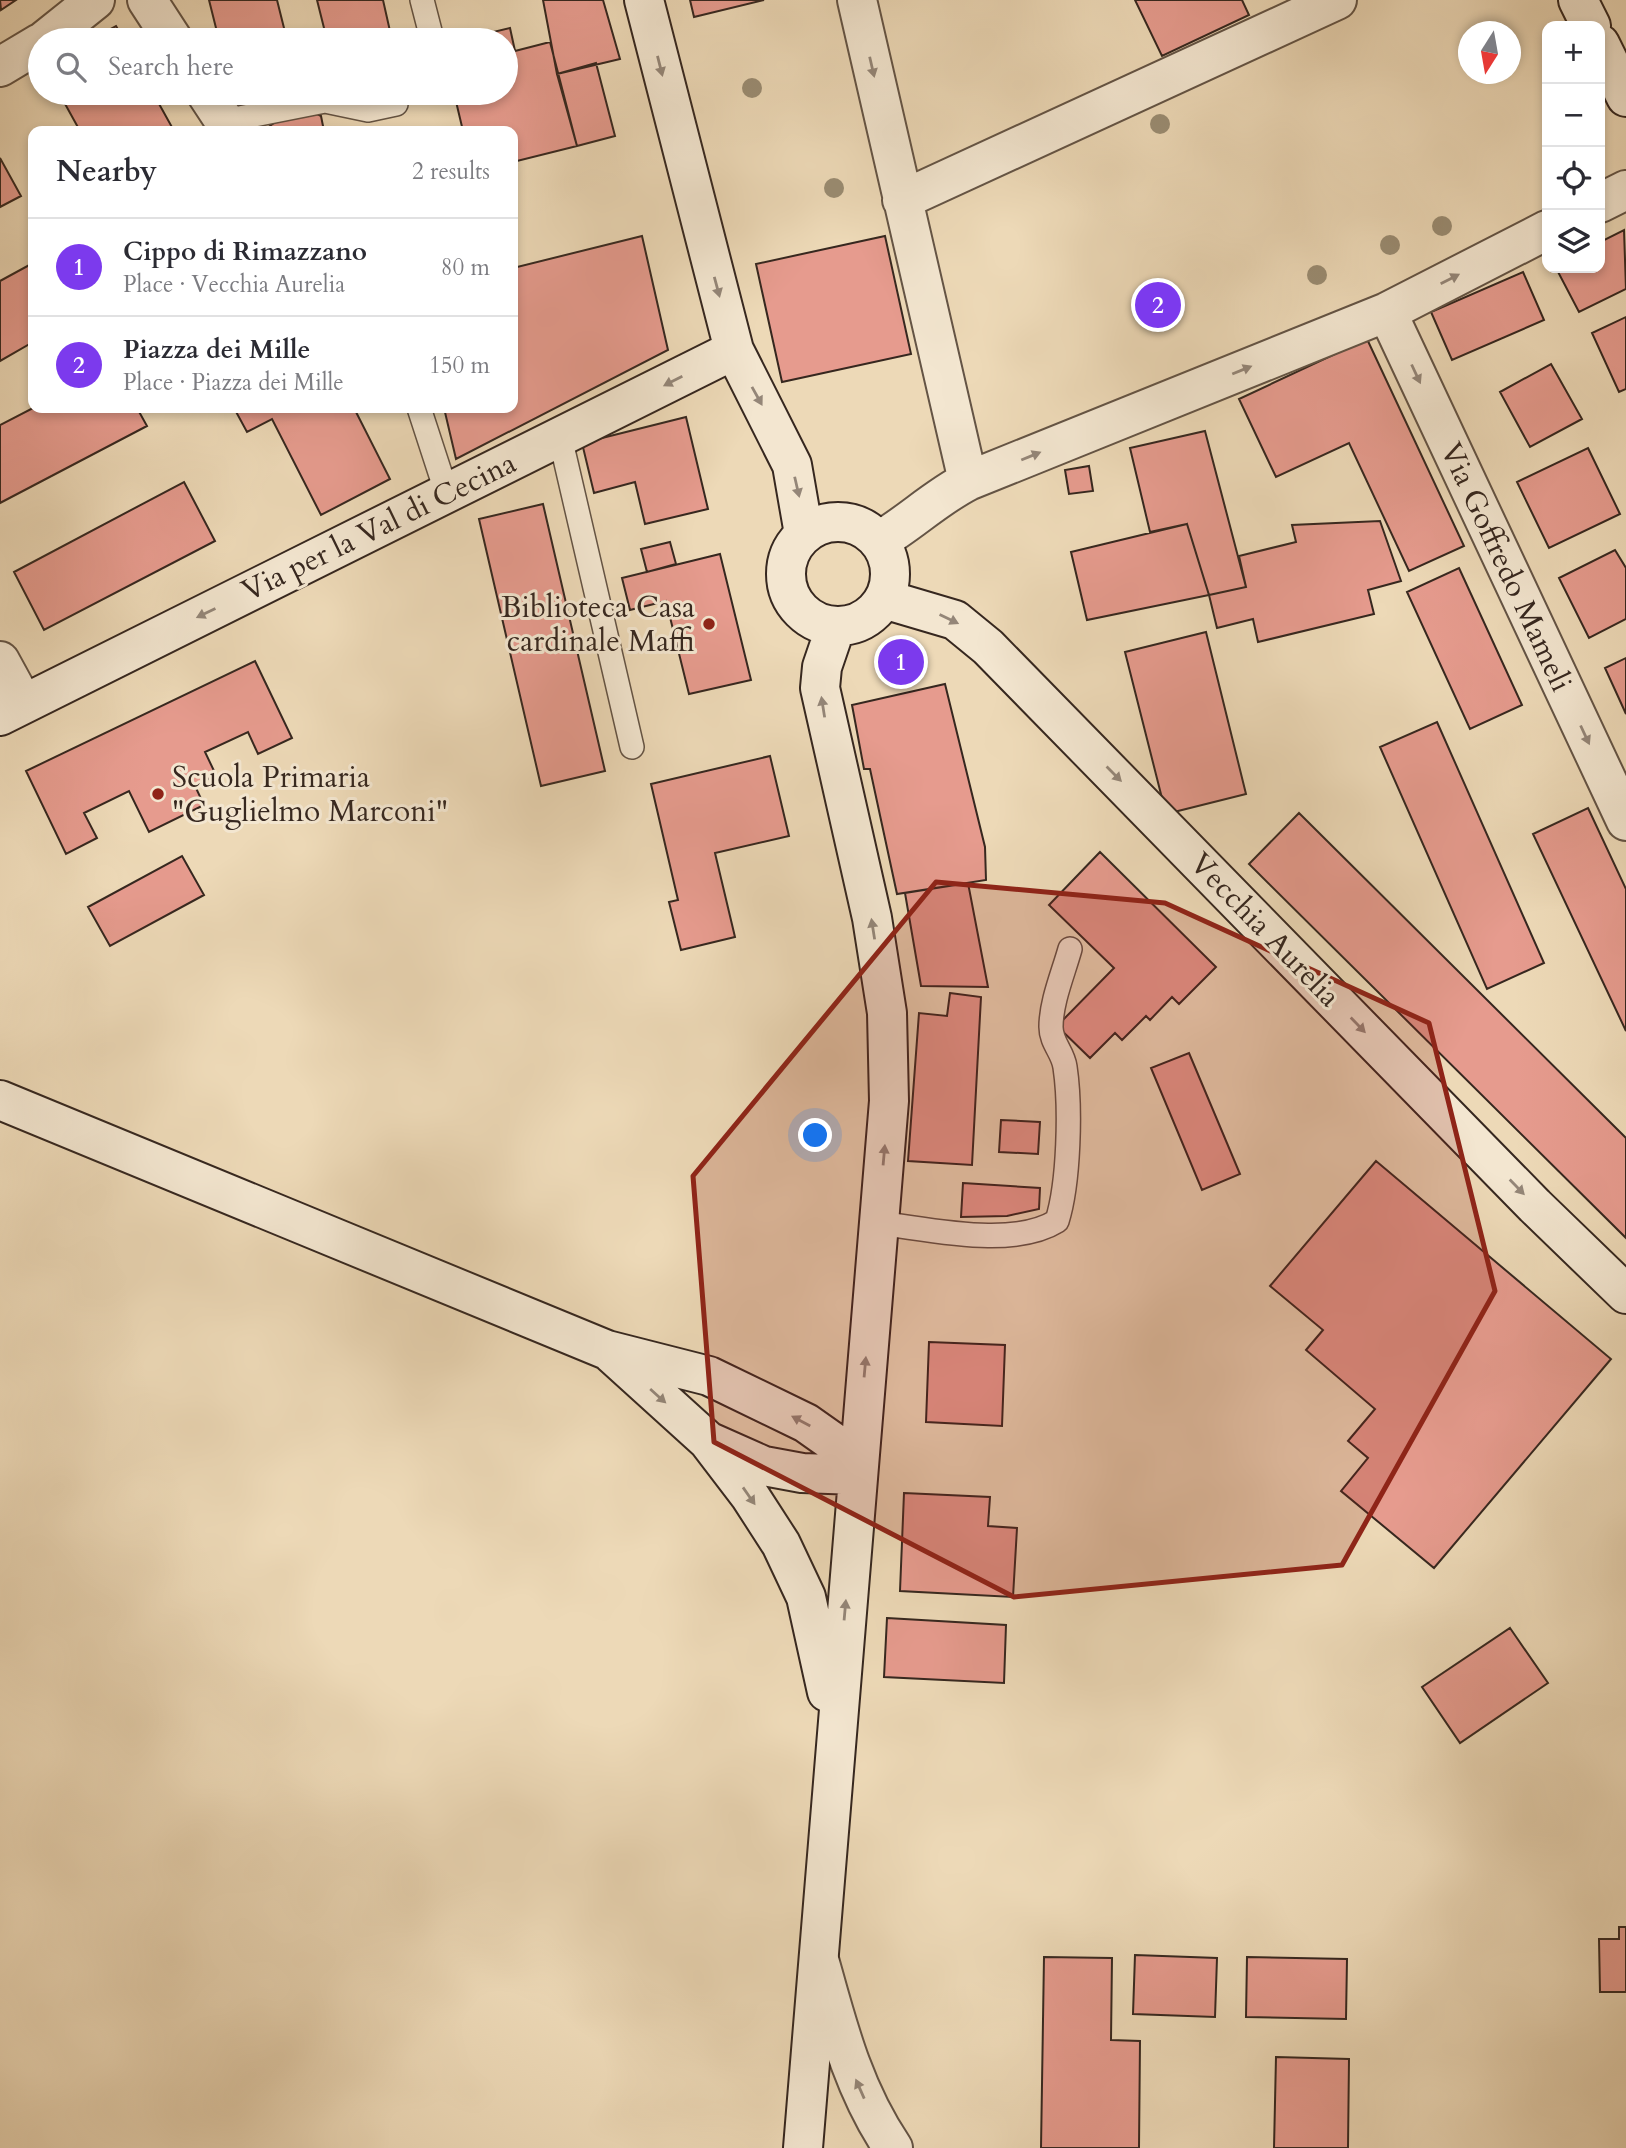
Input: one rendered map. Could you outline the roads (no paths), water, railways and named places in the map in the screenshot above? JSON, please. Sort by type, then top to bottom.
[{"type":"main road","points":[[60,28],[95,0]]},
{"type":"main road","points":[[147,0],[165,28]]},
{"type":"main road","points":[[644,0],[734,350],[792,465],[804,534]]},
{"type":"main road","points":[[857,0],[968,481]]},
{"type":"main road","points":[[902,200],[1277,12],[1337,0]]},
{"type":"main road","points":[[1578,0],[1588,21]]},
{"type":"main road","points":[[0,67],[28,50]]},
{"type":"main road","points":[[1605,54],[1626,97]]},
{"type":"main road","points":[[1605,200],[1626,190]]},
{"type":"main road","points":[[879,541],[898,530],[925,506],[968,481],[1387,312],[1542,233]]},
{"type":"main road","name":"Via Goffredo Mameli","points":[[1387,312],[1626,821]]},
{"type":"main road","name":"Via per la Val di Cecina","points":[[8,714],[734,350]]},
{"type":"main road","points":[[843,522],[869,532],[879,541],[890,569],[884,599],[864,619],[836,626],[807,616],[789,591],[786,575],[788,560],[804,534],[816,527],[843,522]]},
{"type":"main road","name":"Vecchia Aurelia","points":[[884,599],[955,620],[988,647],[1535,1206],[1626,1294]]},
{"type":"main road","points":[[803,2148],[835,1727],[889,1101],[887,1013],[872,918],[820,688],[822,667],[836,626]]},
{"type":"main road","points":[[0,661],[8,714]]},
{"type":"main road","points":[[0,1100],[607,1350],[709,1376],[806,1423],[857,1467]]},
{"type":"main road","points":[[607,1350],[708,1441],[750,1496],[781,1544],[801,1587],[835,1727]]},
{"type":"main road","points":[[708,1441],[764,1466],[802,1473],[857,1467]]},
{"type":"main road","points":[[818,1955],[844,2052],[874,2120],[893,2148]]},
{"type":"lane","points":[[422,0],[429,28]]},
{"type":"lane","points":[[221,115],[295,105]]},
{"type":"lane","points":[[344,105],[368,110],[391,105]]},
{"type":"lane","points":[[421,413],[447,494]]},
{"type":"lane","points":[[560,437],[632,747]]},
{"type":"lane","points":[[878,1223],[998,1235],[1040,1231],[1057,1221],[1064,1201],[1068,1090],[1064,1062],[1054,1045],[1051,1029],[1070,949]]},
{"type":"place","name":"Piazza dei Mille","points":[[1158,305]]},
{"type":"place","name":"Biblioteca Casa cardinale Maffi","points":[[709,624]]},
{"type":"place","name":"Cippo di Rimazzano","points":[[901,662]]},
{"type":"place","name":"Scuola Primaria \"Guglielmo Marconi\"","points":[[158,794]]}]
